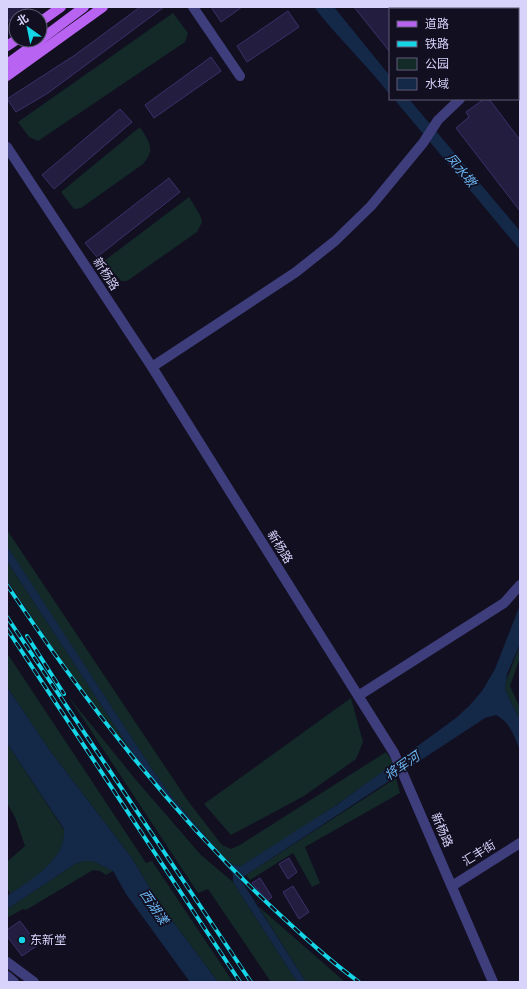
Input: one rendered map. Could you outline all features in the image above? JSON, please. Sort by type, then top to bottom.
[{"type":"main road","points":[[48,16],[61,7]]},
{"type":"main road","points":[[48,34],[84,7]]},
{"type":"main road","points":[[7,76],[103,7]]},
{"type":"main road","points":[[7,64],[29,48]]},
{"type":"street","points":[[193,7],[240,76]]},
{"type":"street","points":[[152,367],[296,272],[335,241],[371,206],[438,120],[459,100]]},
{"type":"street","name":"新杨路","points":[[7,147],[152,367],[397,759],[494,982]]},
{"type":"street","points":[[358,696],[504,603],[520,585]]},
{"type":"street","name":"汇丰街","points":[[452,886],[520,843]]},
{"type":"street","points":[[7,962],[34,982]]},
{"type":"street","points":[[7,976],[14,982]]},
{"type":"green space","points":[[173,13],[188,33],[185,42],[38,141],[29,137],[18,122]]},
{"type":"green space","points":[[140,127],[150,146],[149,154],[143,164],[81,208],[74,209],[61,192]]},
{"type":"green space","points":[[189,197],[200,215],[202,222],[197,232],[127,281],[121,281],[104,261]]},
{"type":"green space","points":[[7,530],[188,801],[222,845],[231,849],[240,845],[386,752],[394,764],[300,830],[241,866],[233,865],[223,857],[173,798],[154,772],[7,547]]},
{"type":"green space","points":[[7,561],[146,773],[109,723],[76,684],[7,580]]},
{"type":"green space","points":[[520,645],[520,658],[510,686],[520,708],[520,720],[505,690],[506,681]]},
{"type":"green space","points":[[7,653],[146,863],[152,861],[233,982],[218,982],[159,903],[131,857],[51,752],[7,687]]},
{"type":"green space","points":[[68,696],[136,780],[201,855],[233,882],[297,982],[271,982],[208,889],[198,893]]},
{"type":"green space","points":[[351,698],[363,742],[356,759],[304,796],[231,835],[204,804]]},
{"type":"green space","points":[[7,743],[64,830],[60,850],[54,859],[38,875],[10,894],[7,887],[7,862],[25,846],[15,817],[7,803]]},
{"type":"green space","points":[[396,778],[400,793],[305,847],[320,883],[312,887],[293,853],[250,880],[246,875]]},
{"type":"green space","points":[[83,861],[93,861],[113,871],[106,875],[100,871],[93,870],[26,910],[23,909],[7,918],[7,909],[75,864]]},
{"type":"green space","points":[[258,906],[345,982],[306,982]]},
{"type":"water","points":[[314,7],[334,7],[389,75],[389,94],[371,73]]},
{"type":"water","name":"凤水墩","points":[[395,100],[410,100],[520,231],[520,250]]},
{"type":"water","name":"将军河","points":[[7,546],[154,772],[173,798],[223,857],[233,865],[241,866],[338,804],[456,718],[482,691],[495,669],[520,605],[520,644],[507,674],[505,690],[520,720],[520,750],[505,721],[496,715],[485,718],[246,875],[241,880],[306,982],[297,982],[233,882],[233,874],[153,784],[7,561]]},
{"type":"water","name":"西湖漾","points":[[7,687],[51,752],[131,857],[159,903],[218,982],[190,982],[126,894],[113,871],[93,861],[83,861],[75,864],[7,909],[7,896],[26,884],[53,860],[63,840],[64,829],[7,743]]},
{"type":"building","points":[[7,7],[28,7],[8,8],[7,22]]},
{"type":"building","points":[[140,7],[164,7],[48,93],[16,112],[7,99],[75,55]]},
{"type":"building","points":[[211,7],[242,7],[221,22]]},
{"type":"building","points":[[354,7],[390,7],[389,51]]},
{"type":"building","points":[[288,11],[299,27],[247,62],[237,46]]},
{"type":"building","points":[[211,57],[221,71],[154,118],[145,105]]},
{"type":"building","points":[[483,100],[490,100],[520,140],[520,211],[456,128],[469,117],[466,112]]},
{"type":"building","points":[[120,109],[132,122],[54,189],[42,175]]},
{"type":"building","points":[[169,178],[180,192],[97,257],[85,243]]},
{"type":"building","points":[[289,858],[297,872],[288,879],[279,864]]},
{"type":"building","points":[[260,878],[272,897],[267,901],[252,883]]},
{"type":"building","points":[[293,886],[309,912],[299,919],[283,892]]},
{"type":"building","name":"东新堂","points":[[20,921],[38,945],[22,956],[7,936],[7,930]]},
{"type":"railway","points":[[7,585],[37,629],[100,715],[167,798],[239,876],[307,940],[359,982]]},
{"type":"railway","points":[[7,617],[251,982]]},
{"type":"railway","points":[[7,629],[240,982]]},
{"type":"railway","points":[[27,636],[64,694]]},
{"type":"place","name":"东新堂","points":[[22,940]]}]
